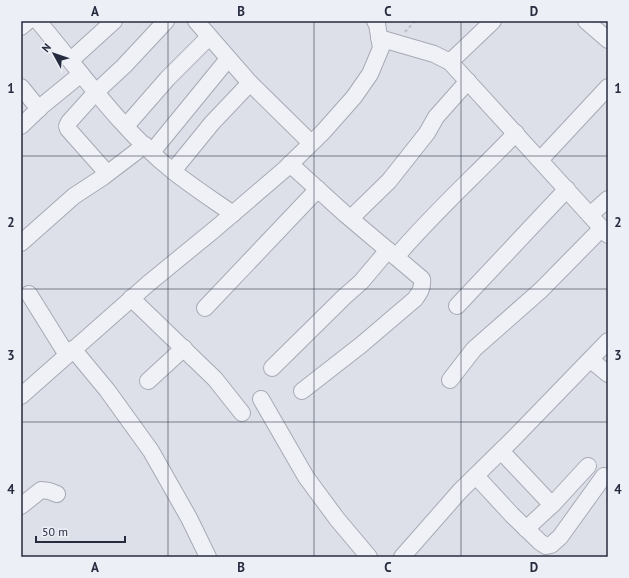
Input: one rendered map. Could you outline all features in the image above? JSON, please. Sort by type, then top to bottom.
[{"type":"street","points":[[21,27],[28,21]]},
{"type":"street","points":[[38,21],[96,92],[148,148],[173,171],[233,214]]},
{"type":"street","points":[[107,173],[73,135],[67,126],[75,114],[124,66],[166,21]]},
{"type":"street","points":[[196,21],[250,83],[311,143]]},
{"type":"street","points":[[450,62],[493,21]]},
{"type":"street","points":[[586,21],[608,40]]},
{"type":"street","points":[[71,60],[110,22]]},
{"type":"street","points":[[378,26],[427,52],[450,62],[605,231],[474,349],[450,380]]},
{"type":"street","points":[[21,396],[131,298],[233,214],[290,164],[323,132],[354,97],[370,74],[381,48],[378,26]]},
{"type":"street","points":[[126,126],[167,79],[209,37]]},
{"type":"street","points":[[21,244],[63,204],[107,173],[148,148],[228,59]]},
{"type":"street","points":[[21,126],[81,74]]},
{"type":"street","points":[[351,218],[389,181],[436,118],[468,81]]},
{"type":"street","points":[[173,171],[212,123],[250,83]]},
{"type":"street","points":[[21,87],[39,109]]},
{"type":"street","points":[[540,160],[608,87]]},
{"type":"street","points":[[272,368],[344,297],[418,231],[516,133]]},
{"type":"street","points":[[290,164],[422,279],[423,285],[421,291],[415,299],[361,345],[302,391]]},
{"type":"street","points":[[205,308],[318,189]]},
{"type":"street","points":[[457,306],[567,189]]},
{"type":"street","points":[[590,215],[608,199]]},
{"type":"street","points":[[29,294],[70,352],[108,390],[151,451],[189,518],[208,557]]},
{"type":"street","points":[[131,298],[215,379],[242,412]]},
{"type":"street","points":[[402,557],[460,491],[591,360],[608,341]]},
{"type":"street","points":[[148,381],[184,348]]},
{"type":"street","points":[[591,360],[608,374]]},
{"type":"street","points":[[261,399],[306,477],[337,519],[369,557]]},
{"type":"street","points":[[501,451],[552,506]]},
{"type":"street","points":[[526,529],[552,506],[588,466]]},
{"type":"street","points":[[476,476],[526,529],[546,546],[552,545],[560,537],[604,476]]},
{"type":"street","points":[[21,506],[41,490],[57,494]]}]
